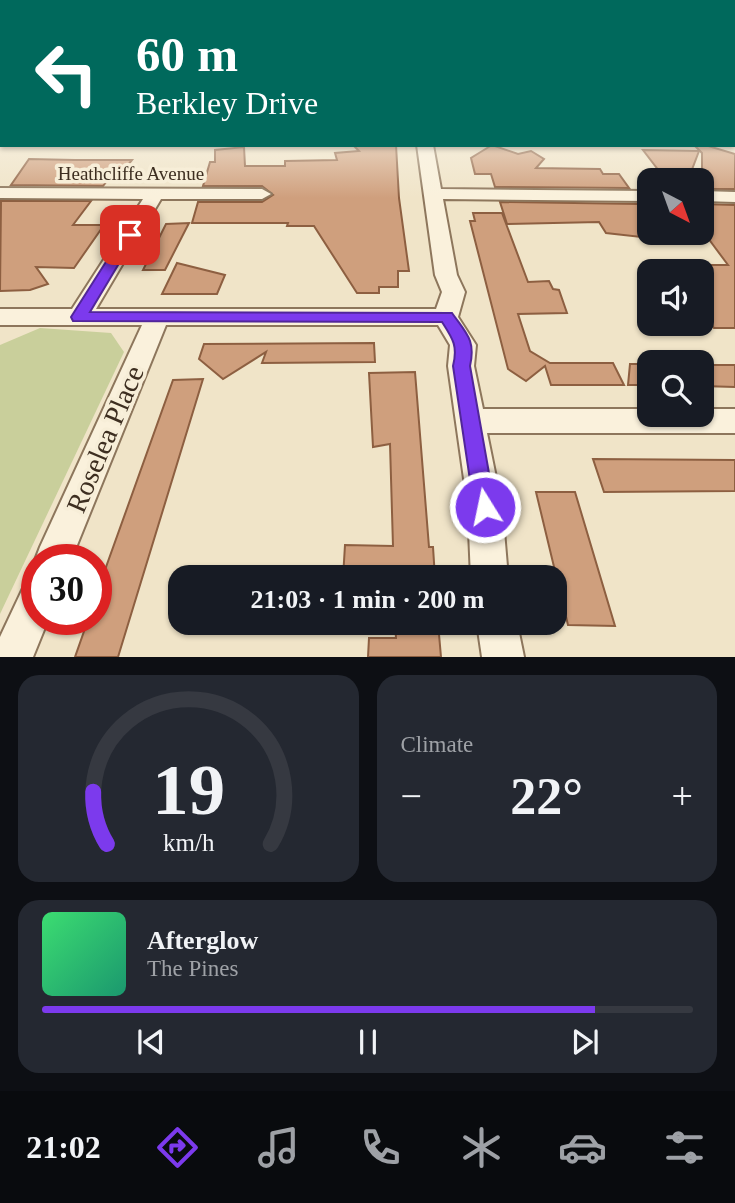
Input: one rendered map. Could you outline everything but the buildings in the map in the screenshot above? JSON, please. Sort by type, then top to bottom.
[{"type":"street","points":[[425,147],[446,275],[455,292],[454,301],[446,317]]},
{"type":"street","name":"Heathcliffe Avenue","points":[[0,193],[263,195]]},
{"type":"street","points":[[79,317],[155,194]]},
{"type":"street","points":[[432,194],[637,196]]},
{"type":"street","points":[[714,196],[735,197]]},
{"type":"street","points":[[1,319],[446,317]]},
{"type":"street","points":[[446,317],[464,342],[465,358],[461,366],[485,507],[489,565]]},
{"type":"street","name":"Roselea Place","points":[[60,544],[157,318]]},
{"type":"street","points":[[470,421],[735,421]]},
{"type":"street","points":[[12,657],[21,635]]},
{"type":"street","points":[[500,635],[503,657]]},
{"type":"green space","points":[[40,328],[111,333],[124,352],[33,544],[21,544],[21,570],[0,614],[0,345]]},
{"type":"route","points":[[130,235],[79,317],[446,317],[464,342],[465,358],[461,366],[485,507]]}]
